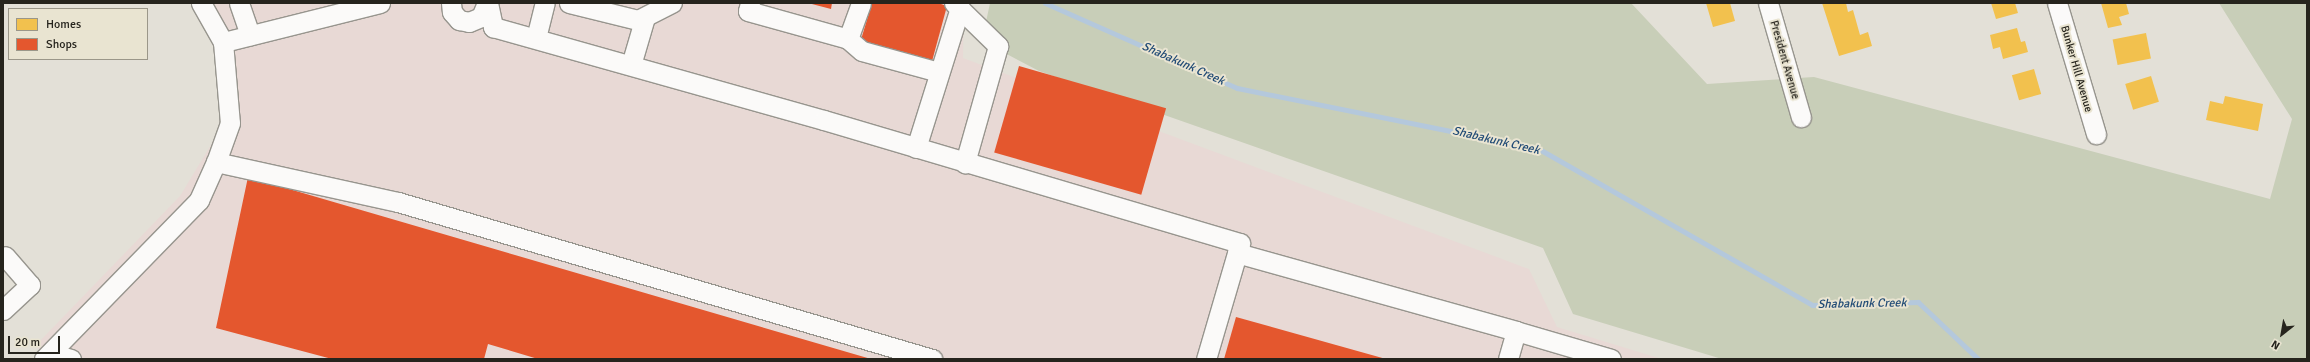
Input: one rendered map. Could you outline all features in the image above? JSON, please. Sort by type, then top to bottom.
[{"type":"street","points":[[48,356],[199,200],[216,162],[230,123],[223,42],[201,3]]},
{"type":"street","points":[[239,3],[250,35]]},
{"type":"street","points":[[223,42],[380,3]]},
{"type":"street","points":[[451,3],[452,12],[455,16],[459,20],[469,22],[481,17],[487,3]]},
{"type":"street","points":[[487,3],[493,27],[631,65],[1240,243],[1206,359]]},
{"type":"street","points":[[536,38],[545,3]]},
{"type":"street","points":[[569,3],[609,8],[638,20],[672,3]]},
{"type":"street","points":[[750,3],[748,11],[848,39],[862,51],[940,72]]},
{"type":"street","points":[[848,39],[861,3]]},
{"type":"street","name":"President Avenue","points":[[1768,3],[1801,117]]},
{"type":"street","name":"Bunker Hill Avenue","points":[[2057,3],[2096,134]]},
{"type":"street","points":[[916,148],[940,72],[957,6],[998,46],[965,163]]},
{"type":"street","points":[[631,65],[645,17]]},
{"type":"street","points":[[216,162],[398,202],[932,359]]},
{"type":"street","points":[[1237,253],[1611,359]]},
{"type":"street","points":[[3,310],[30,285],[6,256]]},
{"type":"street","points":[[1508,359],[1516,331]]},
{"type":"street","points":[[48,356],[71,359]]},
{"type":"shaded area","points":[[214,3],[964,3],[963,58],[1529,269],[1557,327],[1662,359],[46,359],[36,345],[180,196],[229,115]]},
{"type":"green space","points":[[990,3],[1631,3],[1707,84],[1814,77],[2270,199],[2292,119],[2219,3],[2307,3],[2307,359],[1722,359],[1573,314],[1543,248],[1039,71],[982,41]]},
{"type":"building: Homes","points":[[1706,3],[1730,3],[1735,21],[1713,27]]},
{"type":"building: Homes","points":[[1822,3],[1846,3],[1848,12],[1853,10],[1860,35],[1868,32],[1872,46],[1839,56]]},
{"type":"building: Homes","points":[[1991,3],[2015,3],[2018,13],[1996,19]]},
{"type":"building: Homes","points":[[2101,3],[2126,3],[2129,14],[2119,17],[2122,25],[2108,28]]},
{"type":"building: Homes","points":[[2017,28],[2021,42],[2025,41],[2028,52],[2003,59],[2000,47],[1993,49],[1990,35]]},
{"type":"building: Homes","points":[[2146,33],[2151,59],[2118,65],[2113,39]]},
{"type":"building: Homes","points":[[2034,69],[2041,94],[2019,100],[2012,75]]},
{"type":"building: Homes","points":[[2151,76],[2159,102],[2133,110],[2125,84]]},
{"type":"building: Homes","points":[[2225,96],[2263,104],[2258,131],[2206,120],[2210,101],[2223,104]]},
{"type":"building: Shops","points":[[808,3],[832,3],[831,9]]},
{"type":"building: Shops","points":[[872,3],[938,3],[947,6],[931,65],[860,43]]},
{"type":"building: Shops","points":[[1019,66],[1166,108],[1141,195],[994,153]]},
{"type":"building: Shops","points":[[248,177],[871,359],[538,359],[488,344],[484,359],[332,359],[216,328]]},
{"type":"building: Shops","points":[[1236,317],[1386,359],[1224,359]]},
{"type":"waterway","name":"Shabakunk Creek","points":[[1045,3],[1237,88],[1539,149],[1812,305],[1918,302],[1978,359]]}]
